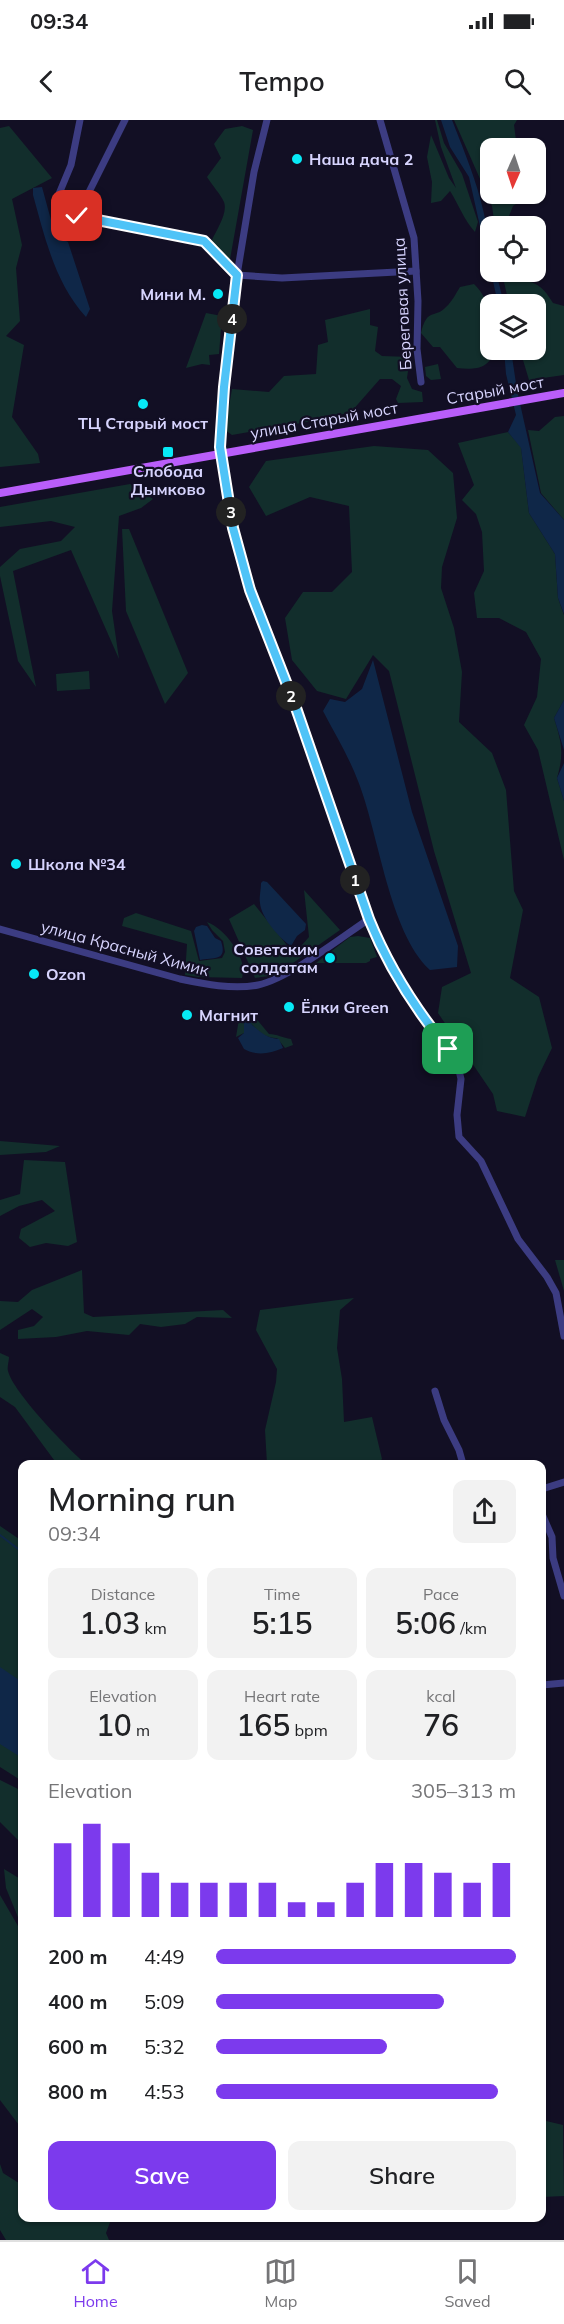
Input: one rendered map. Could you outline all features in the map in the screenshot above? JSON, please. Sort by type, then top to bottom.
[{"type":"main road","name":"Старый мост","points":[[432,416],[564,393]]},
{"type":"main road","name":"улица Старый мост","points":[[0,493],[432,416]]},
{"type":"street","points":[[80,120],[71,165],[56,201],[58,206],[77,216],[204,241],[237,275],[282,278],[416,271]]},
{"type":"street","points":[[77,216],[125,120]]},
{"type":"street","points":[[267,120],[254,172],[237,275],[224,387],[221,454],[233,528],[244,572],[295,705],[382,953],[428,1024],[457,1062],[461,1079],[457,1115],[459,1137],[481,1161],[518,1239],[547,1277],[556,1293],[564,1336]]},
{"type":"street","name":"Береговая улица","points":[[380,120],[414,238],[417,349],[421,382]]},
{"type":"street","name":"улица Красный Химик","points":[[0,929],[180,979],[219,985],[249,986],[268,982],[284,974],[369,919]]},
{"type":"street","points":[[435,1391],[444,1420],[462,1460]]},
{"type":"street","points":[[546,1488],[564,1482]]},
{"type":"street","points":[[546,1523],[552,1537],[552,1553],[564,1596]]},
{"type":"street","points":[[546,1685],[564,1683]]},
{"type":"green space","points":[[435,120],[437,120],[444,143],[462,174],[478,222],[475,232],[450,191],[441,201],[431,203],[432,182],[427,157],[431,135],[449,178],[456,188],[441,147]]},
{"type":"green space","points":[[454,120],[517,120],[514,125],[516,138],[480,138],[480,179]]},
{"type":"green space","points":[[9,126],[52,178],[12,199],[22,245],[16,268],[20,321],[6,336],[24,345],[12,417],[38,454],[40,463],[0,467],[0,128]]},
{"type":"green space","points":[[242,126],[253,130],[229,265],[217,257],[212,240],[223,216],[224,202],[207,177],[221,158],[214,144],[225,129]]},
{"type":"green space","points":[[491,204],[516,204],[509,216],[493,216]]},
{"type":"green space","points":[[504,282],[530,282],[538,285],[545,292],[553,303],[564,306],[564,375],[529,380],[523,360],[546,360],[546,294],[507,294]]},
{"type":"green space","points":[[474,284],[482,294],[480,294],[480,360],[490,360],[481,367],[457,368],[440,347],[433,347],[421,333],[426,320],[448,305],[460,287]]},
{"type":"green space","points":[[370,309],[370,325],[378,327],[375,351],[382,356],[410,357],[407,378],[412,389],[422,392],[423,402],[398,403],[396,399],[401,386],[392,379],[380,379],[351,412],[232,435],[225,430],[232,389],[269,392],[284,376],[316,374],[318,345],[328,342],[325,320]]},
{"type":"green space","points":[[206,313],[222,316],[219,354],[209,355],[210,365],[202,364],[186,368]]},
{"type":"green space","points":[[438,364],[441,379],[431,380],[426,376],[425,367]]},
{"type":"green space","points":[[564,416],[564,520],[541,493],[528,430],[539,431],[555,417]]},
{"type":"green space","points":[[508,432],[521,447],[529,513],[555,554],[558,598],[564,615],[564,700],[554,718],[561,748],[561,762],[557,778],[564,801],[564,860],[538,750],[524,725],[537,697],[541,659],[526,632],[499,618],[477,618],[474,593],[484,571],[482,532],[476,514],[462,500],[474,485],[458,443]]},
{"type":"green space","points":[[374,446],[428,450],[453,473],[457,518],[442,567],[441,588],[454,628],[462,672],[459,722],[492,753],[506,790],[514,891],[523,910],[510,978],[539,997],[552,1048],[538,1077],[525,1117],[497,1111],[493,1094],[438,1013],[442,987],[471,973],[434,851],[389,671],[373,655],[346,699],[317,691],[292,660],[285,618],[303,592],[332,592],[352,572],[349,506],[310,497],[266,516],[249,487],[266,461]]},
{"type":"green space","points":[[130,484],[153,499],[141,508],[119,516],[112,611],[119,659],[71,550],[13,571],[36,687],[18,661],[0,567],[20,549],[61,541],[75,527],[51,521],[0,527],[0,507]]},
{"type":"green space","points":[[122,529],[129,529],[188,673],[165,704],[126,611]]},
{"type":"green space","points":[[89,671],[90,689],[57,691],[56,674]]},
{"type":"green space","points":[[304,890],[340,930],[276,975],[255,978],[229,919],[254,904],[294,954],[309,937]]},
{"type":"green space","points":[[136,913],[191,931],[199,961],[222,958],[225,952],[223,941],[207,922],[214,925],[234,945],[242,962],[242,978],[185,975],[187,944],[122,926],[124,918]]},
{"type":"green space","points":[[350,937],[370,938],[377,957],[366,963],[316,963]]},
{"type":"green space","points":[[240,1013],[254,1016],[269,1034],[291,1039],[293,1045],[285,1048],[277,1038],[263,1034],[245,1018],[244,1033],[236,1037]]},
{"type":"green space","points":[[0,1141],[60,1146],[46,1152],[0,1155]]},
{"type":"green space","points":[[24,1160],[65,1162],[77,1242],[68,1246],[46,1243],[30,1247],[19,1238],[21,1229],[55,1211],[42,1200],[19,1206],[0,1216],[0,1200],[20,1194]]},
{"type":"green space","points":[[555,1260],[564,1260],[564,1291]]},
{"type":"green space","points":[[82,1270],[84,1313],[93,1317],[223,1310],[232,1318],[197,1317],[185,1324],[161,1327],[140,1324],[129,1335],[87,1331],[56,1337],[18,1339],[18,1330],[34,1326],[43,1317],[32,1309],[0,1330],[0,1301],[18,1302],[32,1290]]},
{"type":"green space","points":[[354,1298],[340,1310],[337,1348],[342,1379],[344,1422],[372,1417],[381,1460],[267,1460],[265,1430],[277,1369],[256,1330],[260,1310]]},
{"type":"green space","points":[[0,1353],[9,1357],[8,1369],[12,1380],[30,1406],[82,1460],[54,1460],[15,1407],[0,1397]]},
{"type":"green space","points":[[0,1526],[18,1538],[18,1778],[0,1767]]},
{"type":"green space","points":[[0,1780],[18,1789],[18,1840],[0,1822]]},
{"type":"green space","points":[[4,1869],[18,1878],[18,1917],[6,1888]]},
{"type":"green space","points":[[0,1895],[18,1926],[18,2124],[0,2100]]},
{"type":"green space","points":[[546,2121],[563,2125],[564,2196],[546,2197]]},
{"type":"green space","points":[[0,2164],[3,2173],[18,2182],[18,2222],[110,2222],[106,2233],[109,2240],[6,2240],[0,2230]]},
{"type":"water","points":[[441,120],[452,120],[473,175],[485,216],[480,216],[480,226],[469,177],[450,147]]},
{"type":"water","points":[[42,187],[51,220],[57,224],[54,230],[59,238],[68,242],[90,309],[86,317],[66,290],[52,259],[33,195],[33,188]]},
{"type":"water","points":[[493,282],[498,282],[502,294],[496,294]]},
{"type":"water","points":[[505,360],[512,360],[540,493],[564,520],[564,614],[558,598],[555,554],[529,513],[521,448],[508,432],[516,415]]},
{"type":"water","points":[[373,660],[412,812],[458,946],[457,967],[430,970],[416,953],[404,932],[386,881],[358,781],[323,711],[330,699],[345,702],[362,689]]},
{"type":"water","points":[[564,700],[564,750],[554,718]]},
{"type":"water","points":[[564,763],[564,801],[557,778]]},
{"type":"water","points":[[267,882],[306,924],[305,930],[297,936],[291,946],[276,933],[261,909],[261,883]]},
{"type":"water","points":[[207,926],[215,938],[221,941],[223,948],[218,957],[200,960],[194,931],[196,927]]},
{"type":"water","points":[[244,1017],[264,1034],[279,1039],[283,1048],[263,1053],[254,1053],[244,1049],[238,1038],[244,1033]]},
{"type":"water","points":[[0,1667],[18,1679],[18,1755],[0,1744]]},
{"type":"waterway","points":[[0,1535],[18,1549]]},
{"type":"place","name":"Наша дача 2","points":[[297,159]]},
{"type":"place","name":"Мини М.","points":[[218,294]]},
{"type":"place","name":"ТЦ Старый мост","points":[[143,404]]},
{"type":"place","name":"Слобода Дымково","points":[[168,452]]},
{"type":"place","name":"Школа №34","points":[[16,864]]},
{"type":"place","name":"Советским солдатам","points":[[330,958]]},
{"type":"place","name":"Ozon","points":[[34,974]]},
{"type":"place","name":"Ёлки Green","points":[[289,1007]]},
{"type":"place","name":"Магнит","points":[[187,1015]]},
{"type":"route","points":[[77,216],[204,241],[237,275],[224,387],[220,447],[233,528],[244,572],[295,705],[382,953],[401,979],[428,1024],[448,1049]]}]
